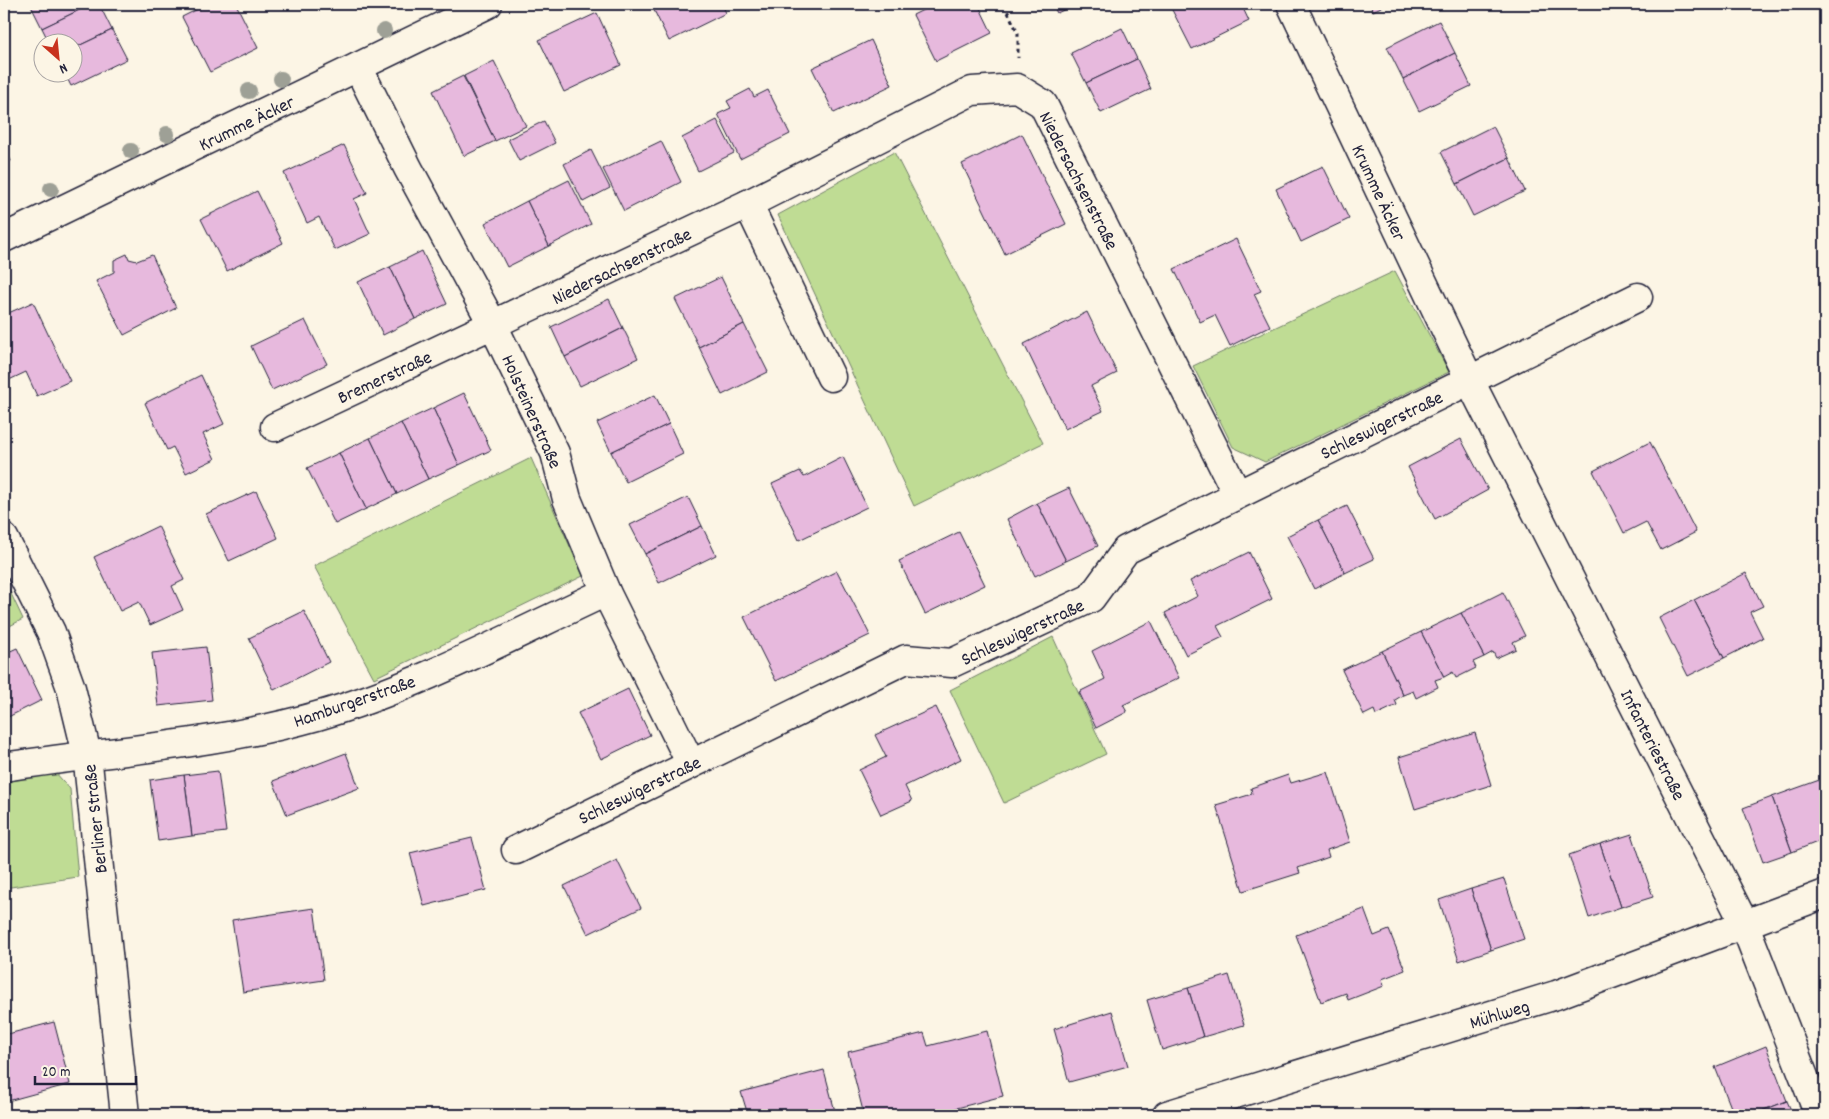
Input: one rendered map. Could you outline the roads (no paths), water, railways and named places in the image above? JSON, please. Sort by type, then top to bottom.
[{"type":"street","name":"Krumme Äcker","points":[[4,238],[488,4]]},
{"type":"street","name":"Krumme Äcker","points":[[1291,4],[1470,381]]},
{"type":"street","name":"Holsteinerstraße","points":[[358,67],[408,168],[493,326],[555,453],[567,499],[606,592],[691,764]]},
{"type":"street","name":"Niedersachsenstraße","points":[[493,326],[748,204],[972,91],[1017,88],[1043,104],[1237,494]]},
{"type":"street","points":[[748,204],[831,377]]},
{"type":"street","name":"Schleswigerstraße","points":[[516,850],[906,659],[952,664],[1091,598],[1126,550],[1638,297]]},
{"type":"street","name":"Bremerstraße","points":[[275,427],[493,326]]},
{"type":"street","name":"Infanteriestraße","points":[[1470,381],[1744,923],[1819,1115]]},
{"type":"street","name":"Berliner Straße","points":[[4,538],[51,632],[71,688],[87,754],[125,1115]]},
{"type":"street","name":"Hamburgerstraße","points":[[4,766],[237,736],[318,716],[401,687],[606,592]]},
{"type":"street","name":"Mühlweg","points":[[1166,1115],[1556,995],[1825,894]]}]
